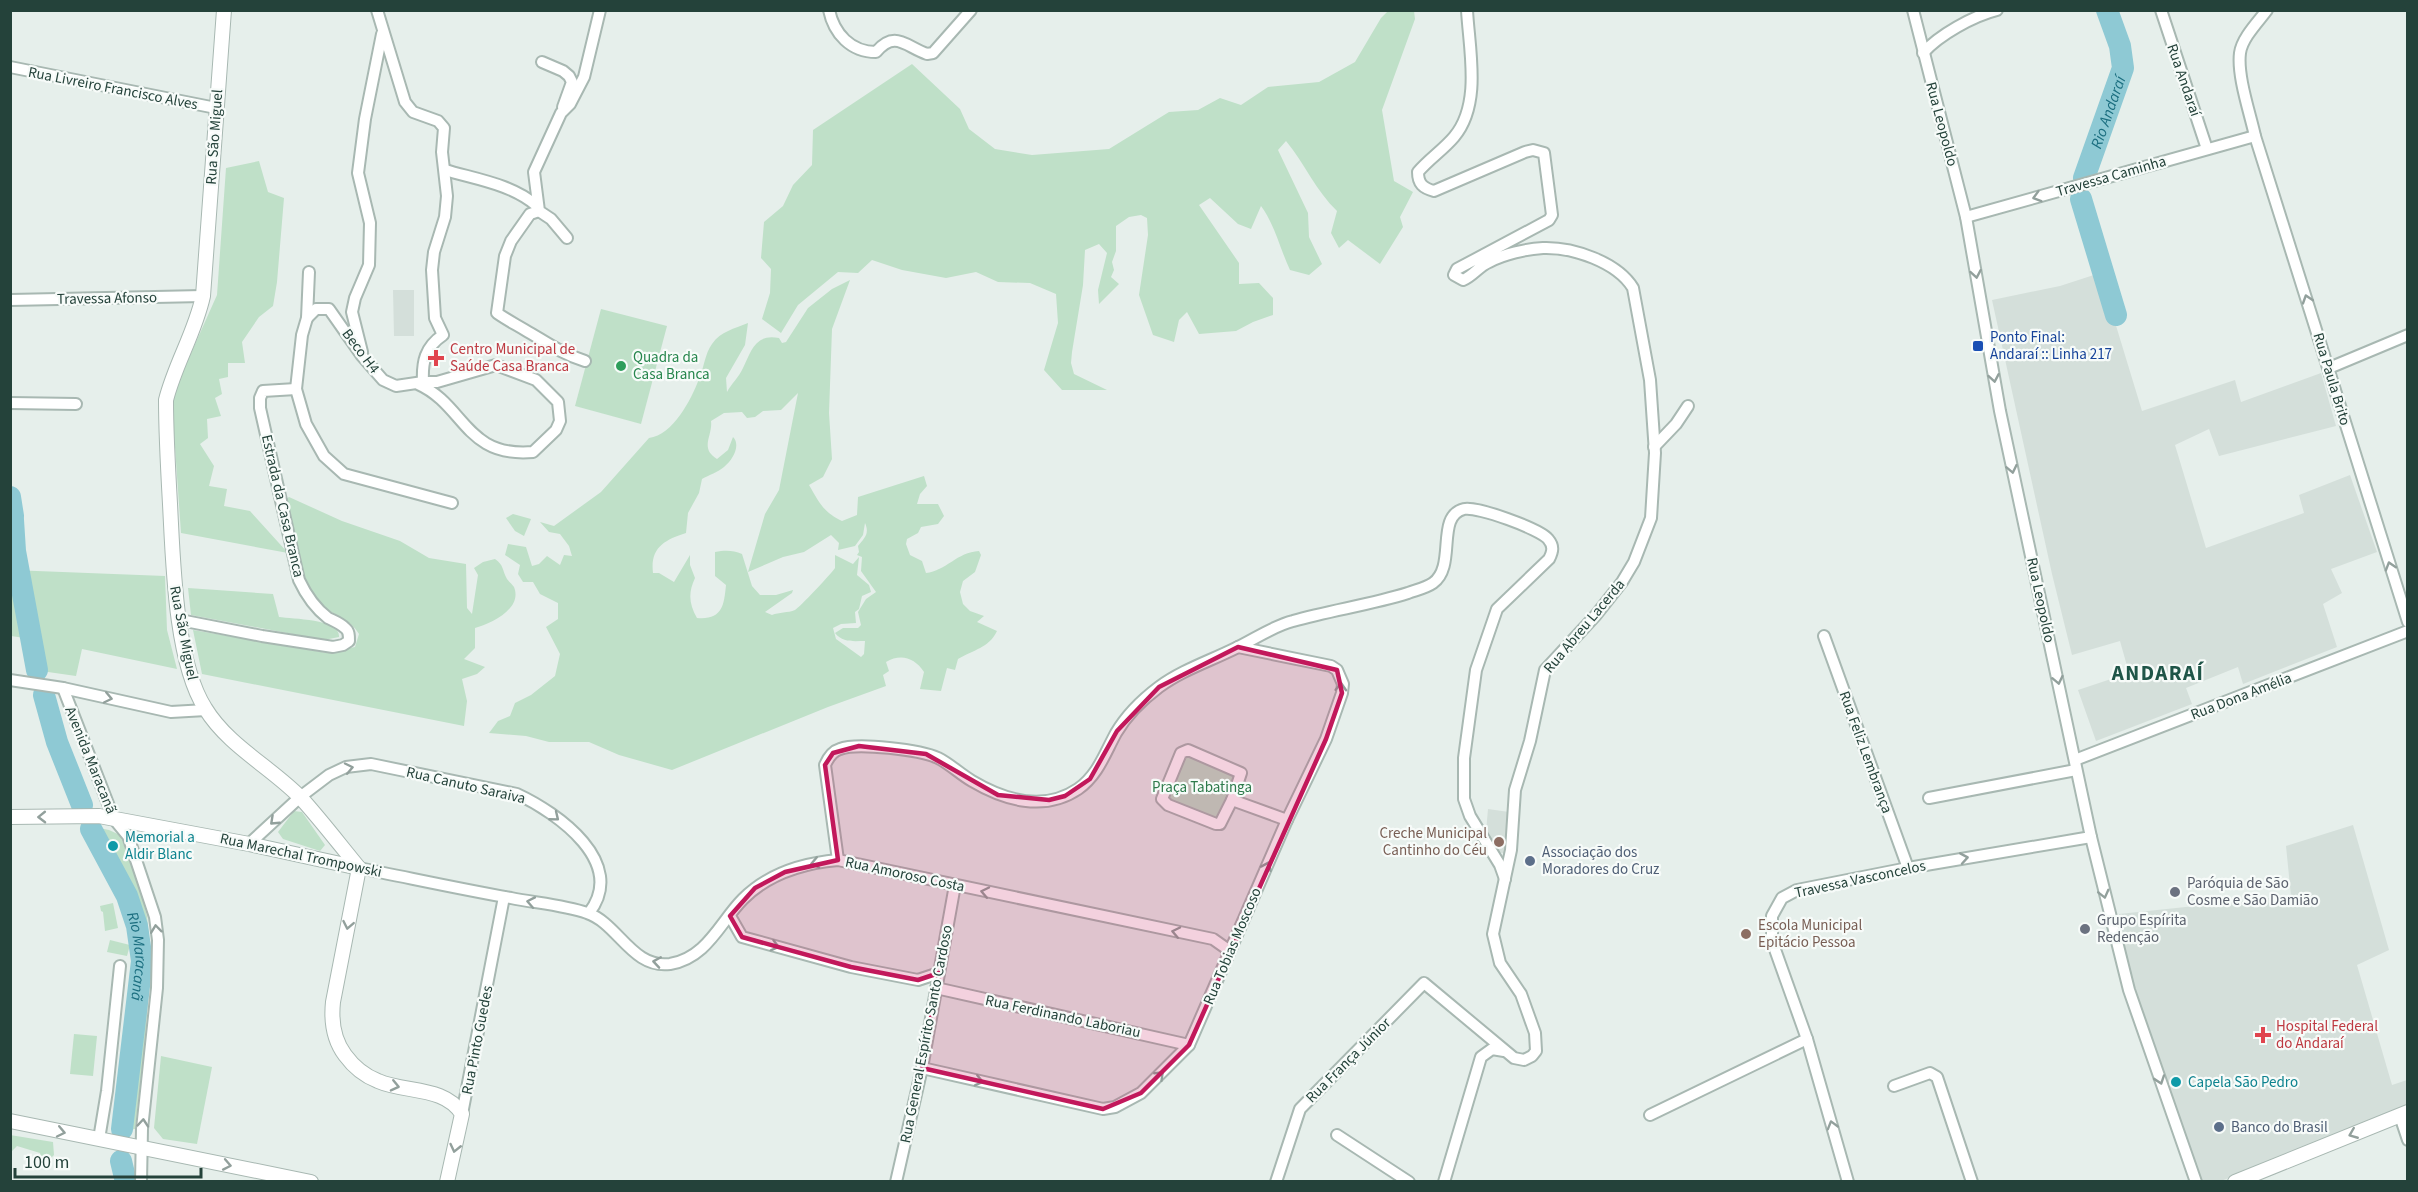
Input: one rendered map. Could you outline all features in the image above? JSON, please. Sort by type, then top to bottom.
[{"type":"street","name":"Rua São Miguel","points":[[224,10],[202,296],[198,317],[171,381],[166,400],[173,575],[180,620],[195,691],[206,710],[229,737],[300,797],[359,868]]},
{"type":"street","points":[[561,113],[570,104],[584,77],[600,10]]},
{"type":"street","points":[[829,10],[837,30],[851,46],[876,52],[888,40],[898,40],[927,54],[933,52],[971,10]]},
{"type":"street","name":"Rua Abreu Lacerda","points":[[1467,10],[1472,84],[1464,120],[1455,135],[1418,172],[1419,183],[1434,191],[1525,152],[1539,150],[1546,158],[1546,175],[1553,211],[1549,220],[1477,256],[1457,269],[1454,275],[1463,280],[1488,262],[1512,254],[1543,248],[1580,254],[1622,274],[1633,288],[1650,380],[1654,447],[1651,518],[1634,562],[1610,599],[1545,670],[1530,741],[1515,790],[1511,850],[1493,934],[1500,963],[1521,994],[1536,1033],[1536,1051],[1532,1056],[1519,1059]]},
{"type":"street","name":"Rua Leopoldo","points":[[1913,10],[1966,217],[2000,411],[2091,837],[2129,990],[2196,1182]]},
{"type":"street","points":[[1923,53],[1929,46],[1968,21],[1997,10]]},
{"type":"street","name":"Rua Andaraí","points":[[2161,10],[2207,149]]},
{"type":"street","name":"Rua Paula Brito","points":[[2267,10],[2244,43],[2240,53],[2242,76],[2255,136],[2408,622]]},
{"type":"street","points":[[378,16],[400,89],[409,108],[418,115],[438,121],[444,128],[442,152],[447,196],[445,217],[434,252],[432,270],[435,318],[442,335],[426,352],[420,383]]},
{"type":"street","points":[[362,356],[352,312],[355,298],[369,265],[370,223],[358,173],[365,119],[380,52],[382,35],[378,16]]},
{"type":"street","points":[[538,209],[534,172],[561,113],[572,82],[563,71],[542,62]]},
{"type":"street","name":"Rua Livreiro Francisco Alves","points":[[10,67],[216,108]]},
{"type":"street","name":"Travessa Caminha","points":[[1966,217],[2255,136]]},
{"type":"street","points":[[445,170],[514,190],[527,197],[551,219],[567,238]]},
{"type":"street","points":[[538,209],[530,214],[511,241],[502,267],[497,313],[510,324],[523,329],[565,355],[585,361]]},
{"type":"street","points":[[309,272],[307,318],[302,335],[296,389],[306,424],[324,456],[344,474],[452,502]]},
{"type":"street","name":"Travessa Afonso","points":[[10,300],[202,296]]},
{"type":"street","name":"Beco H4","points":[[307,318],[316,309],[329,309],[362,356],[383,380],[396,386],[420,383],[437,382],[486,366],[506,367],[544,386],[558,402],[560,421],[556,430],[533,452],[510,453],[483,443],[420,383]]},
{"type":"street","points":[[2329,368],[2408,335]]},
{"type":"street","name":"Estrada da Casa Branca","points":[[180,620],[333,647],[349,641],[347,629],[328,618],[316,606],[307,596],[299,580],[260,408],[263,391],[296,389]]},
{"type":"street","points":[[10,403],[76,404]]},
{"type":"street","points":[[1654,447],[1676,424],[1688,406]]},
{"type":"street","points":[[838,860],[825,765],[832,753],[840,748],[873,747],[926,754],[938,758],[970,780],[998,795],[1031,802],[1057,798],[1079,788],[1090,778],[1099,767],[1117,731],[1137,707],[1159,687],[1185,672],[1291,621],[1389,599],[1433,583],[1444,570],[1450,520],[1454,514],[1465,508],[1475,508],[1540,532],[1547,537],[1553,552],[1549,559],[1497,609],[1476,670],[1464,758],[1464,799],[1470,816],[1500,865],[1505,879]]},
{"type":"street","name":"Rua Dona Amélia","points":[[1929,798],[2075,765],[2408,631]]},
{"type":"street","name":"Rua Feliz Lembrança","points":[[1824,636],[1908,868]]},
{"type":"street","name":"Rua Tobias Moscoso","points":[[922,1068],[1103,1108],[1115,1107],[1141,1094],[1189,1045],[1287,820],[1326,739],[1342,693],[1342,677],[1331,666],[1238,647]]},
{"type":"street","points":[[10,680],[63,688],[171,712],[206,710]]},
{"type":"street","name":"Avenida Maracanã","points":[[63,688],[114,819],[131,843],[155,917],[158,940],[157,988],[135,1146],[141,1182]]},
{"type":"street","points":[[1188,750],[1241,773],[1232,800],[1223,821],[1216,824],[1168,805],[1162,799],[1181,753],[1188,750]]},
{"type":"street","name":"Rua Canuto Saraiva","points":[[249,844],[300,797],[329,775],[346,767],[371,764],[517,794],[538,804],[557,817],[580,838],[594,859],[601,876],[600,891],[596,904],[589,913]]},
{"type":"street","points":[[1232,800],[1287,820]]},
{"type":"street","name":"Rua Marechal Trompowski","points":[[10,817],[99,816],[589,913]]},
{"type":"street","name":"Travessa Vasconcelos","points":[[1848,1182],[1807,1038],[1772,941],[1772,916],[1782,898],[1797,890],[1908,868],[2091,837]]},
{"type":"street","name":"Rua Amoroso Costa","points":[[589,913],[643,959],[657,964],[670,963],[704,948],[755,888],[785,872],[817,861],[838,860],[1213,939],[1230,951]]},
{"type":"street","points":[[359,868],[331,1017],[340,1049],[351,1063],[377,1081],[444,1097],[457,1105],[462,1114]]},
{"type":"street","name":"Rua General Espírito Santo Cardoso","points":[[896,1182],[922,1068],[955,885]]},
{"type":"street","name":"Rua Pinto Guedes","points":[[447,1182],[504,897]]},
{"type":"street","points":[[730,916],[742,937],[852,967],[918,980],[939,973]]},
{"type":"street","points":[[106,1140],[107,1091],[120,966]]},
{"type":"street","name":"Rua França Júnior","points":[[1276,1182],[1300,1109],[1424,983],[1519,1059]]},
{"type":"street","name":"Rua Ferdinando Laboriau","points":[[936,988],[1189,1045]]},
{"type":"street","points":[[1650,1115],[1807,1038]]},
{"type":"street","points":[[1444,1182],[1481,1057],[1492,1049],[1500,1049],[1519,1059]]},
{"type":"street","points":[[1894,1086],[1930,1073],[1937,1077],[1972,1182]]},
{"type":"street","points":[[2235,1182],[2404,1114],[2408,1140]]},
{"type":"street","points":[[10,1121],[311,1182]]},
{"type":"street","points":[[1337,1135],[1409,1182]]},
{"type":"highlighted area","points":[[1238,647],[1337,670],[1342,693],[1326,739],[1189,1045],[1141,1093],[1103,1109],[922,1068],[939,973],[918,980],[851,967],[742,937],[730,916],[755,888],[785,872],[838,860],[825,765],[833,753],[859,746],[926,754],[998,795],[1049,800],[1065,796],[1090,779],[1117,731],[1159,687]]},
{"type":"shaded area","points":[[2100,273],[2142,411],[2235,380],[2241,402],[2321,373],[2336,426],[2219,456],[2209,429],[2175,445],[2206,548],[2304,513],[2299,495],[2350,475],[2377,552],[2331,569],[2342,593],[2323,604],[2337,647],[2243,684],[2238,667],[2186,688],[2192,704],[2096,741],[2078,690],[2129,673],[2120,641],[2072,655],[1992,300],[2060,286]]},
{"type":"shaded area","points":[[393,290],[414,290],[414,336],[394,336]]},
{"type":"shaded area","name":"Creche Municipal Cantinho do Céu","points":[[1488,809],[1509,812],[1506,854],[1498,852],[1486,832]]},
{"type":"shaded area","name":"Hospital Federal do Andaraí","points":[[2353,825],[2389,950],[2357,965],[2392,1085],[2407,1080],[2407,1108],[2221,1181],[2199,1181],[2133,990],[2119,914],[2291,896],[2286,846]]},
{"type":"green space","points":[[1388,11],[1414,11],[1415,19],[1382,110],[1394,181],[1413,192],[1400,217],[1403,227],[1380,264],[1348,240],[1339,248],[1331,233],[1337,211],[1323,195],[1286,141],[1278,150],[1308,213],[1309,237],[1322,264],[1309,275],[1290,270],[1274,229],[1261,206],[1251,229],[1238,224],[1210,198],[1199,205],[1239,263],[1239,284],[1259,283],[1273,298],[1273,315],[1236,331],[1199,334],[1187,312],[1179,320],[1174,342],[1153,335],[1139,295],[1148,235],[1147,218],[1141,215],[1129,217],[1116,226],[1116,251],[1112,262],[1114,270],[1111,277],[1119,284],[1099,304],[1098,290],[1107,253],[1099,244],[1085,250],[1083,285],[1072,352],[1071,363],[1074,374],[1107,390],[1062,390],[1044,370],[1058,323],[1056,294],[1030,283],[998,282],[976,272],[946,278],[902,270],[872,260],[858,273],[838,272],[798,305],[781,333],[762,319],[770,293],[771,269],[761,258],[764,222],[783,206],[793,185],[812,165],[813,130],[912,64],[960,109],[969,129],[995,149],[1032,155],[1109,149],[1169,112],[1198,110],[1220,98],[1241,105],[1268,87],[1319,82],[1355,62],[1381,18]]},
{"type":"green space","points":[[259,161],[268,192],[284,198],[273,306],[259,317],[242,342],[245,363],[228,363],[228,377],[219,379],[222,394],[215,398],[221,416],[207,419],[208,438],[200,444],[214,466],[209,486],[227,489],[224,506],[250,511],[288,553],[181,533],[172,404],[179,380],[217,295],[226,168]]},
{"type":"green space","points":[[850,280],[832,329],[829,413],[832,459],[823,477],[809,485],[826,510],[842,521],[857,515],[858,497],[924,476],[927,486],[920,494],[917,504],[938,504],[944,516],[938,524],[921,527],[918,533],[907,539],[906,544],[910,555],[922,561],[926,573],[940,569],[971,552],[979,551],[981,555],[975,572],[963,581],[960,592],[963,604],[970,611],[984,616],[977,622],[997,631],[994,637],[985,645],[958,659],[955,670],[947,668],[941,691],[920,689],[924,672],[912,660],[892,659],[886,662],[889,671],[883,675],[886,686],[672,770],[619,755],[589,742],[549,742],[526,736],[489,733],[498,721],[510,716],[515,703],[531,695],[555,676],[560,654],[546,627],[558,619],[558,603],[540,594],[533,582],[523,582],[518,574],[520,565],[505,555],[508,544],[526,547],[532,566],[539,564],[547,556],[560,565],[564,555],[572,556],[569,546],[560,534],[549,532],[540,522],[554,526],[601,492],[649,438],[658,435],[673,424],[691,397],[708,352],[719,336],[748,323],[745,345],[726,378],[727,392],[759,341],[771,337],[779,338],[782,343],[786,342],[808,308],[832,289]],"holes":[[[798,393],[779,490],[765,514],[748,572],[783,557],[804,552],[831,535],[839,543],[838,550],[855,546],[863,535],[865,523],[867,533],[858,546],[857,555],[862,557],[861,571],[876,592],[866,599],[858,612],[861,625],[858,628],[843,628],[835,633],[845,640],[865,641],[864,654],[861,657],[836,639],[833,628],[841,624],[856,623],[855,612],[859,609],[862,596],[871,592],[869,585],[857,575],[859,557],[853,564],[835,555],[835,568],[795,610],[772,615],[765,612],[793,590],[776,595],[760,595],[752,586],[742,554],[729,551],[715,552],[715,576],[726,585],[723,605],[712,617],[697,618],[692,608],[690,594],[695,578],[690,565],[690,555],[674,582],[659,573],[653,573],[654,557],[660,546],[686,533],[688,513],[699,493],[702,479],[724,467],[735,452],[736,444],[733,437],[728,450],[717,459],[712,455],[708,446],[711,421],[724,413],[742,412],[747,418],[755,417],[763,411],[781,410]]]},
{"type":"green space","name":"Quadra da Casa Branca","points":[[601,309],[667,326],[641,424],[575,406]]},
{"type":"green space","points":[[289,497],[342,521],[400,541],[429,558],[466,564],[467,608],[472,614],[478,575],[474,568],[483,562],[495,559],[500,563],[516,595],[510,609],[504,614],[475,628],[475,648],[464,659],[485,667],[477,674],[462,679],[467,701],[464,726],[202,674],[193,630],[327,653],[355,647],[359,634],[345,620],[319,602],[305,580],[293,539],[286,499]]},
{"type":"green space","points":[[513,514],[531,519],[524,536],[515,531],[506,518]]},
{"type":"green space","points":[[11,570],[165,576],[167,630],[177,669],[82,649],[76,676],[34,670],[25,638],[11,636]]},
{"type":"green space","points":[[188,588],[273,594],[279,617],[325,623],[338,631],[339,637],[324,640],[191,615]]},
{"type":"green space","name":"Praça Tabatinga","points":[[1184,752],[1239,773],[1222,821],[1166,801]]},
{"type":"green space","points":[[294,811],[302,812],[325,845],[320,851],[283,839],[278,832]]},
{"type":"green space","points":[[99,828],[120,835],[139,885],[147,916],[151,959],[145,1043],[135,1129],[129,1130],[143,1042],[144,1002],[148,971],[147,951],[144,927],[133,893]]},
{"type":"green space","points":[[113,903],[118,928],[105,931],[100,906]]},
{"type":"green space","points":[[110,940],[130,945],[127,956],[107,952]]},
{"type":"green space","points":[[74,1034],[97,1036],[93,1076],[70,1074]]},
{"type":"green space","points":[[161,1056],[212,1067],[197,1144],[163,1139],[154,1128]]},
{"type":"green space","points":[[10,1135],[53,1142],[54,1155],[50,1159],[41,1157],[40,1153],[17,1146],[11,1152]]},
{"type":"waterway","name":"Rio Andaraí","points":[[2084,178],[2123,68],[2120,46],[2107,10]]},
{"type":"waterway","name":"Rio Andaraí","points":[[2081,199],[2116,315]]},
{"type":"waterway","name":"Rio Maracanã","points":[[10,497],[13,516]]},
{"type":"waterway","name":"Rio Maracanã","points":[[13,520],[15,551],[37,670]]},
{"type":"waterway","name":"Rio Maracanã","points":[[44,695],[57,742],[82,805]]},
{"type":"waterway","name":"Rio Maracanã","points":[[91,829],[127,896],[137,926],[142,961],[122,1129]]},
{"type":"waterway","name":"Rio Maracanã","points":[[121,1161],[126,1182]]},
{"type":"place","name":"Ponto Final: Andaraí :: Linha 217","points":[[1978,346]]},
{"type":"place","name":"Centro Municipal de Saúde Casa Branca","points":[[436,358]]},
{"type":"place","name":"Quadra da Casa Branca","points":[[621,366]]},
{"type":"place","name":"Creche Municipal Cantinho do Céu","points":[[1499,842]]},
{"type":"place","name":"Memorial a Aldir Blanc","points":[[113,846]]},
{"type":"place","name":"Associação dos Moradores do Cruz","points":[[1530,861]]},
{"type":"place","name":"Paróquia de São Cosme e São Damião","points":[[2175,892]]},
{"type":"place","name":"Grupo Espírita Redenção","points":[[2085,929]]},
{"type":"place","name":"Escola Municipal Epitácio Pessoa","points":[[1746,934]]},
{"type":"place","name":"Hospital Federal do Andaraí","points":[[2263,1035]]},
{"type":"place","name":"Capela São Pedro","points":[[2176,1082]]},
{"type":"place","name":"Banco do Brasil","points":[[2219,1127]]},
{"type":"district","name":"ANDARAÍ","points":[[2158,673]]}]
